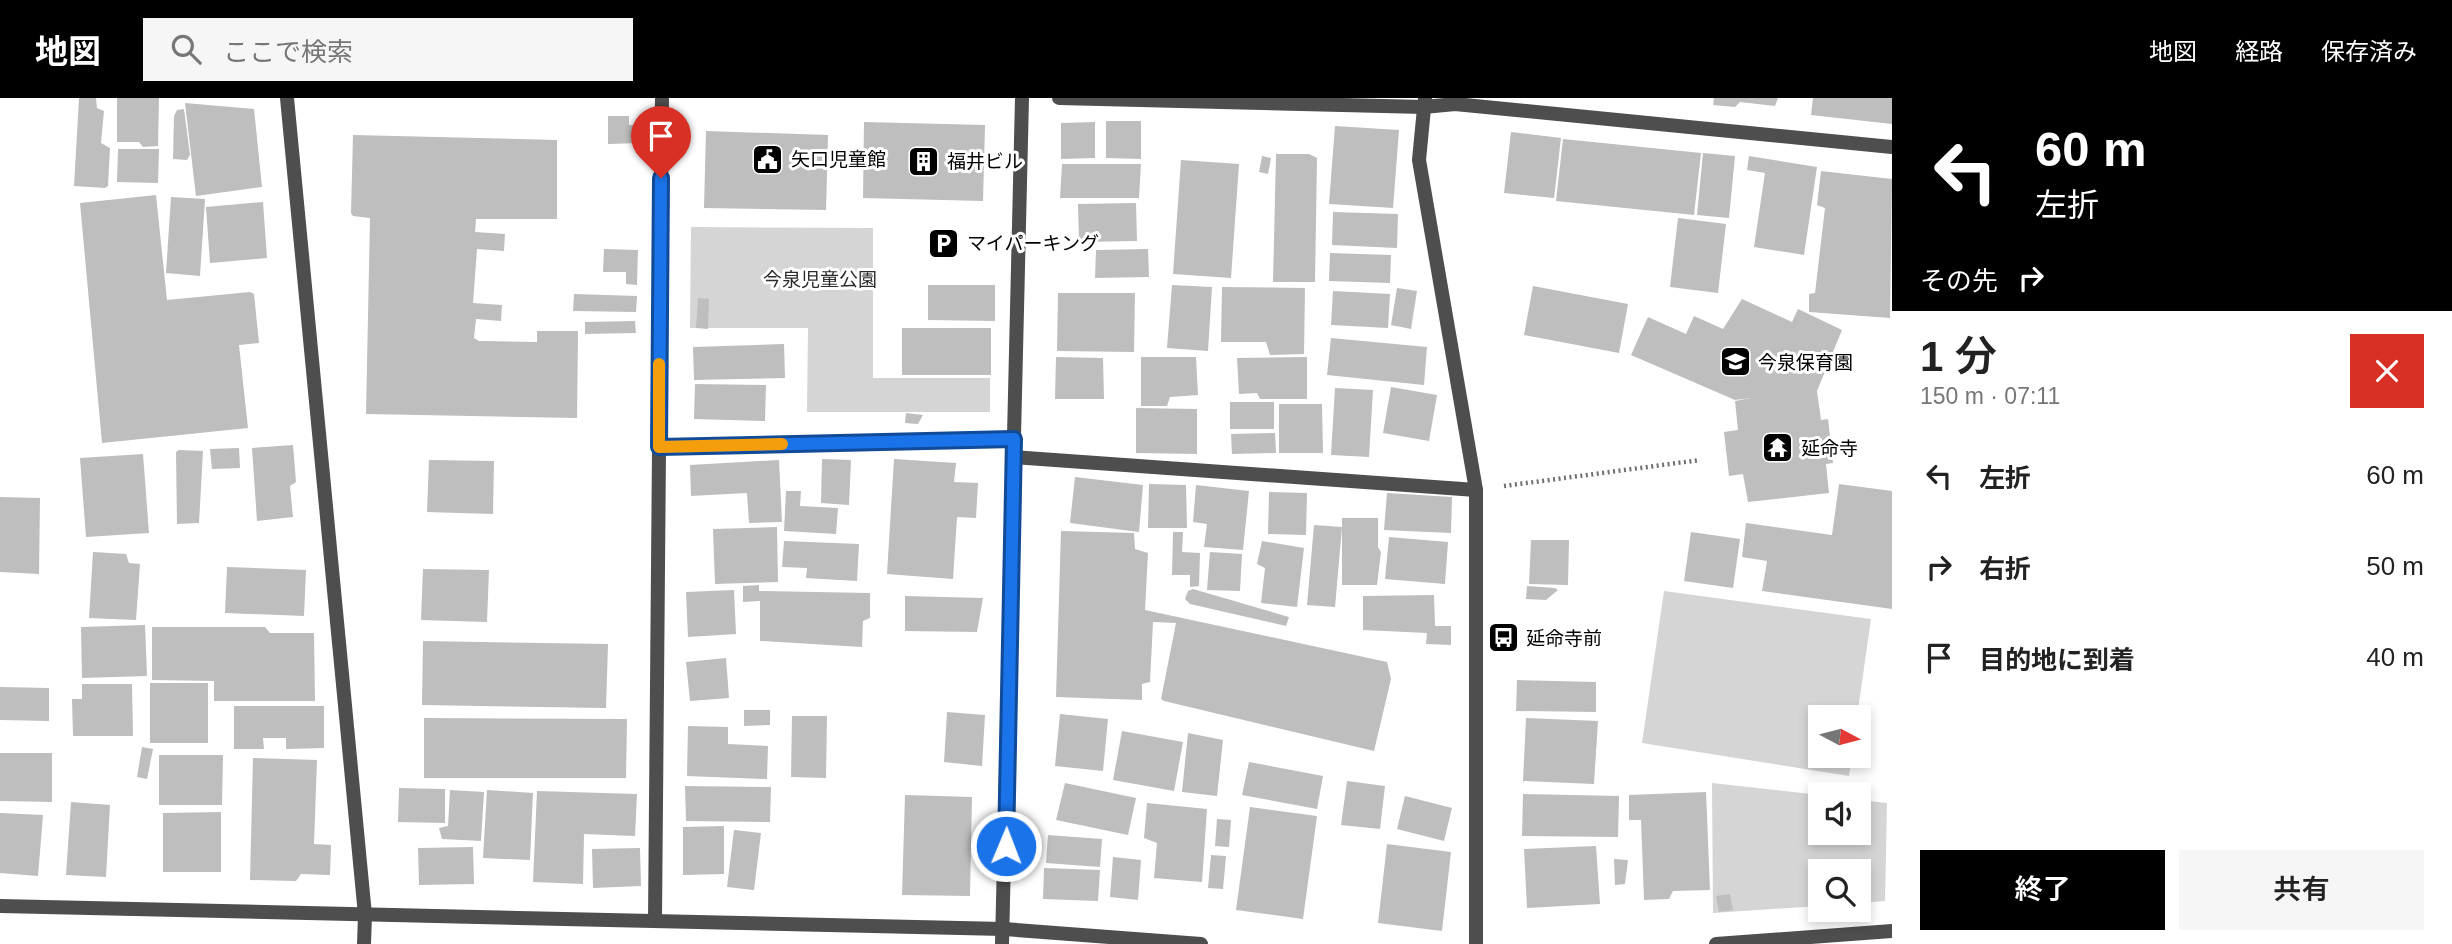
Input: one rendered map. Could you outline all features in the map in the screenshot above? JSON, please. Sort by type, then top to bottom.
[{"type":"street","points":[[287,98],[365,915],[364,944]]},
{"type":"street","points":[[655,920],[662,98]]},
{"type":"street","points":[[1003,937],[1021,98]]},
{"type":"street","points":[[1059,98],[1455,104],[1892,147]]},
{"type":"street","points":[[1424,103],[1419,160],[1476,490],[1476,944]]},
{"type":"street","points":[[659,447],[1014,439]]},
{"type":"street","points":[[1013,457],[1476,490]]},
{"type":"street","points":[[0,906],[655,920],[1201,944]]},
{"type":"street","points":[[1717,944],[1892,931]]},
{"type":"path","points":[[1476,490],[1700,460]]},
{"type":"green space","name":"今泉児童公園","points":[[691,227],[873,228],[873,378],[990,378],[990,412],[807,412],[808,328],[690,328]]},
{"type":"green space","points":[[1664,591],[1871,619],[1859,705],[1808,705],[1808,768],[1850,768],[1849,776],[1642,743]]},
{"type":"green space","points":[[1712,783],[1808,794],[1808,845],[1871,845],[1871,801],[1887,803],[1885,901],[1871,902],[1871,859],[1808,859],[1808,907],[1713,913]]},
{"type":"building","points":[[79,98],[96,98],[97,108],[104,111],[101,143],[110,148],[108,186],[105,188],[74,186]]},
{"type":"building","points":[[117,98],[159,98],[158,146],[143,147],[139,142],[117,142]]},
{"type":"building","points":[[1714,98],[1778,98],[1775,106],[1740,102],[1735,107],[1713,105]]},
{"type":"building","points":[[1813,98],[1892,98],[1892,124],[1811,115]]},
{"type":"building","points":[[185,103],[254,109],[262,187],[196,196]]},
{"type":"building","points":[[184,109],[190,155],[187,160],[173,159],[174,116],[177,110]]},
{"type":"building","points":[[608,116],[629,116],[629,125],[641,125],[641,143],[608,144]]},
{"type":"building","points":[[1106,121],[1141,121],[1141,159],[1106,158]]},
{"type":"building","name":"福井ビル","points":[[864,122],[985,125],[983,201],[863,198]]},
{"type":"building","points":[[1095,122],[1095,158],[1061,159],[1061,123]]},
{"type":"building","points":[[1335,126],[1399,130],[1393,208],[1329,204]]},
{"type":"building","points":[[706,131],[828,135],[826,210],[704,208]]},
{"type":"building","points":[[1511,132],[1561,138],[1554,198],[1504,193]]},
{"type":"building","points":[[353,135],[557,140],[557,219],[476,219],[475,232],[505,234],[504,251],[477,249],[473,303],[502,305],[501,321],[476,319],[474,338],[479,341],[537,342],[537,331],[578,331],[577,418],[366,414],[370,218],[353,216],[351,213]]},
{"type":"building","points":[[1563,139],[1701,153],[1694,215],[1556,201]]},
{"type":"building","points":[[118,149],[159,149],[158,183],[117,182]]},
{"type":"building","points":[[1703,153],[1735,156],[1729,218],[1697,215]]},
{"type":"building","points":[[1276,154],[1309,154],[1317,158],[1315,282],[1273,282]]},
{"type":"building","points":[[1262,156],[1271,158],[1268,174],[1259,172]]},
{"type":"building","points":[[1749,156],[1817,167],[1804,255],[1754,247],[1765,173],[1747,170]]},
{"type":"building","points":[[1181,160],[1239,164],[1231,278],[1173,274]]},
{"type":"building","points":[[1062,164],[1141,164],[1139,198],[1060,198]]},
{"type":"building","points":[[1821,171],[1892,179],[1890,318],[1809,312],[1809,294],[1815,293],[1825,208],[1817,205]]},
{"type":"building","points":[[156,195],[167,300],[250,292],[254,294],[259,343],[239,345],[248,428],[102,443],[80,203]]},
{"type":"building","points":[[171,197],[205,199],[200,276],[166,273]]},
{"type":"building","points":[[263,202],[267,258],[210,263],[206,207]]},
{"type":"building","points":[[1136,203],[1137,241],[1079,242],[1078,204]]},
{"type":"building","points":[[1333,212],[1398,214],[1397,248],[1332,245]]},
{"type":"building","points":[[1678,218],[1726,224],[1718,293],[1670,287]]},
{"type":"building","points":[[604,249],[638,250],[637,285],[626,284],[626,272],[603,272]]},
{"type":"building","points":[[1148,249],[1149,277],[1095,278],[1096,250]]},
{"type":"building","points":[[1330,253],[1391,255],[1390,283],[1329,281]]},
{"type":"building","points":[[928,285],[995,285],[995,321],[928,320]]},
{"type":"building","points":[[1172,285],[1212,287],[1208,351],[1167,348]]},
{"type":"building","points":[[1533,286],[1628,304],[1619,353],[1524,335]]},
{"type":"building","points":[[1222,287],[1305,288],[1304,354],[1270,355],[1266,342],[1221,342]]},
{"type":"building","points":[[1397,288],[1417,291],[1411,329],[1391,325]]},
{"type":"building","points":[[1333,291],[1390,294],[1388,328],[1331,325]]},
{"type":"building","points":[[1058,293],[1135,293],[1134,352],[1057,351]]},
{"type":"building","points":[[574,294],[637,296],[636,312],[573,311]]},
{"type":"building","points":[[698,298],[709,299],[708,329],[696,328]]},
{"type":"building","points":[[1742,299],[1792,322],[1798,309],[1842,330],[1817,391],[1821,420],[1828,419],[1833,463],[1826,464],[1829,493],[1748,502],[1743,474],[1729,476],[1724,432],[1738,430],[1735,401],[1751,398],[1735,400],[1631,355],[1648,317],[1686,334],[1694,316],[1723,329]]},
{"type":"building","points":[[635,321],[636,333],[585,334],[585,322]]},
{"type":"building","points":[[902,328],[991,328],[991,375],[902,375]]},
{"type":"building","points":[[1331,338],[1427,347],[1424,385],[1327,375]]},
{"type":"building","points":[[784,344],[785,378],[694,380],[693,347]]},
{"type":"building","points":[[1056,357],[1103,358],[1104,399],[1055,399]]},
{"type":"building","points":[[1141,357],[1196,357],[1198,395],[1170,397],[1167,406],[1141,406]]},
{"type":"building","points":[[1307,357],[1307,399],[1260,399],[1257,393],[1239,394],[1237,358]]},
{"type":"building","points":[[695,384],[766,385],[765,421],[694,419]]},
{"type":"building","points":[[1391,387],[1437,395],[1429,441],[1383,433]]},
{"type":"building","points":[[1335,388],[1373,390],[1369,457],[1331,455]]},
{"type":"building","points":[[1230,402],[1274,402],[1274,429],[1230,429]]},
{"type":"building","points":[[1279,404],[1322,404],[1323,453],[1279,453]]},
{"type":"building","points":[[1136,408],[1197,409],[1197,454],[1136,453]]},
{"type":"building","points":[[906,413],[923,415],[918,424],[905,423]]},
{"type":"building","points":[[1275,433],[1276,453],[1232,454],[1231,434]]},
{"type":"building","points":[[293,445],[296,482],[290,486],[293,517],[257,521],[252,448]]},
{"type":"building","points":[[239,448],[240,468],[212,469],[210,449]]},
{"type":"building","points":[[203,451],[199,523],[177,524],[176,452]]},
{"type":"building","points":[[143,454],[149,533],[86,537],[80,458]]},
{"type":"building","points":[[822,459],[851,460],[849,505],[821,503]]},
{"type":"building","points":[[894,459],[956,463],[954,482],[978,483],[976,518],[957,517],[953,579],[887,574]]},
{"type":"building","points":[[429,460],[494,461],[493,514],[427,512]]},
{"type":"building","points":[[779,460],[782,522],[749,523],[747,493],[691,496],[690,465]]},
{"type":"building","points":[[1075,477],[1143,485],[1139,532],[1070,523]]},
{"type":"building","points":[[1149,484],[1186,485],[1187,528],[1148,528]]},
{"type":"building","points":[[1839,484],[1892,491],[1892,609],[1762,591],[1767,561],[1742,557],[1746,523],[1832,535]]},
{"type":"building","points":[[1196,485],[1249,491],[1243,550],[1204,547],[1207,524],[1193,522]]},
{"type":"building","points":[[786,491],[801,491],[800,506],[838,508],[836,534],[784,531]]},
{"type":"building","points":[[1269,492],[1307,493],[1306,535],[1268,534]]},
{"type":"building","points":[[1387,493],[1452,497],[1451,533],[1384,530]]},
{"type":"building","points":[[0,497],[40,498],[39,574],[0,572]]},
{"type":"building","points":[[1342,518],[1378,518],[1378,547],[1381,552],[1377,585],[1342,585]]},
{"type":"building","points":[[1314,525],[1342,527],[1335,607],[1307,605]]},
{"type":"building","points":[[777,527],[778,582],[715,584],[713,529]]},
{"type":"building","points":[[1061,531],[1134,533],[1135,549],[1148,553],[1145,610],[1387,662],[1391,679],[1374,751],[1164,701],[1161,699],[1176,623],[1153,622],[1150,682],[1142,684],[1142,700],[1056,697]]},
{"type":"building","points":[[1173,532],[1183,532],[1182,552],[1200,553],[1199,586],[1190,587],[1190,575],[1172,575]]},
{"type":"building","points":[[1691,532],[1740,539],[1733,588],[1684,581]]},
{"type":"building","points":[[1389,537],[1448,542],[1445,584],[1385,579]]},
{"type":"building","points":[[1531,540],[1569,540],[1568,585],[1529,584]]},
{"type":"building","points":[[784,541],[859,544],[857,581],[806,578],[807,568],[782,567]]},
{"type":"building","points":[[1262,541],[1304,548],[1297,607],[1261,603],[1265,568],[1257,564]]},
{"type":"building","points":[[93,552],[126,554],[129,563],[140,564],[136,620],[89,618]]},
{"type":"building","points":[[1210,552],[1242,554],[1240,591],[1207,590]]},
{"type":"building","points":[[227,567],[306,570],[304,616],[225,613]]},
{"type":"building","points":[[423,569],[489,570],[487,622],[421,620]]},
{"type":"building","points":[[759,585],[759,591],[870,593],[870,618],[863,621],[862,647],[760,641],[760,601],[743,602],[743,586]]},
{"type":"building","points":[[1527,586],[1558,590],[1546,600],[1526,599]]},
{"type":"building","points":[[1193,589],[1289,617],[1286,626],[1190,604],[1185,599],[1188,591]]},
{"type":"building","points":[[734,590],[736,634],[688,637],[686,592]]},
{"type":"building","points":[[1434,595],[1435,626],[1451,626],[1451,645],[1426,644],[1427,633],[1363,630],[1363,596]]},
{"type":"building","points":[[905,596],[983,598],[977,632],[905,631]]},
{"type":"building","points":[[145,625],[147,676],[82,678],[81,627]]},
{"type":"building","points":[[152,627],[265,627],[270,633],[314,633],[315,701],[214,701],[214,681],[152,680]]},
{"type":"building","points":[[423,641],[608,644],[606,708],[422,705]]},
{"type":"building","points":[[726,658],[729,698],[690,701],[686,662]]},
{"type":"building","points":[[1517,680],[1596,682],[1596,712],[1516,711]]},
{"type":"building","points":[[150,683],[208,683],[208,743],[150,743]]},
{"type":"building","points":[[82,684],[132,684],[133,736],[73,736],[72,699],[82,699]]},
{"type":"building","points":[[0,687],[49,688],[49,721],[0,720]]},
{"type":"building","points":[[234,706],[324,706],[324,748],[286,749],[286,738],[263,738],[264,749],[234,749]]},
{"type":"building","points":[[744,710],[770,710],[770,725],[744,726]]},
{"type":"building","points":[[947,712],[985,715],[982,766],[944,762]]},
{"type":"building","points":[[1060,714],[1108,719],[1103,771],[1055,766]]},
{"type":"building","points":[[792,716],[827,716],[826,778],[791,777]]},
{"type":"building","points":[[424,718],[627,719],[626,778],[424,778]]},
{"type":"building","points":[[1526,718],[1598,721],[1594,784],[1523,781]]},
{"type":"building","points":[[688,726],[728,727],[728,744],[768,746],[767,779],[687,776]]},
{"type":"building","points":[[1122,731],[1183,742],[1174,791],[1113,780]]},
{"type":"building","points":[[1188,733],[1223,740],[1217,796],[1182,792]]},
{"type":"building","points":[[142,747],[153,749],[147,779],[137,777]]},
{"type":"building","points":[[0,753],[52,753],[52,802],[0,801]]},
{"type":"building","points":[[159,755],[223,755],[222,805],[159,805]]},
{"type":"building","points":[[253,758],[317,760],[314,844],[331,845],[330,875],[301,874],[296,881],[250,880]]},
{"type":"building","points":[[1249,762],[1323,776],[1317,809],[1242,795]]},
{"type":"building","points":[[1347,781],[1385,786],[1380,829],[1341,825]]},
{"type":"building","points":[[1065,783],[1136,798],[1128,835],[1056,820]]},
{"type":"building","points":[[685,786],[771,787],[770,822],[686,821]]},
{"type":"building","points":[[399,788],[445,789],[445,823],[398,822]]},
{"type":"building","points":[[450,790],[484,792],[481,841],[442,839],[439,828],[448,826]]},
{"type":"building","points":[[487,790],[533,793],[530,860],[483,858]]},
{"type":"building","points":[[537,791],[637,794],[635,836],[584,834],[583,884],[533,882]]},
{"type":"building","points":[[1706,792],[1710,890],[1673,891],[1669,899],[1644,900],[1641,820],[1629,820],[1629,795]]},
{"type":"building","points":[[1523,794],[1619,796],[1618,837],[1522,836]]},
{"type":"building","points":[[905,795],[972,797],[970,896],[902,895]]},
{"type":"building","points":[[1405,796],[1452,808],[1444,841],[1397,829]]},
{"type":"building","points":[[71,802],[110,805],[106,877],[66,875]]},
{"type":"building","points":[[1147,803],[1207,809],[1202,882],[1154,878],[1157,843],[1144,838]]},
{"type":"building","points":[[1250,807],[1317,816],[1303,919],[1236,910]]},
{"type":"building","points":[[221,812],[221,872],[163,872],[163,813]]},
{"type":"building","points":[[0,813],[43,815],[38,876],[0,873]]},
{"type":"building","points":[[1217,819],[1231,820],[1229,847],[1215,846]]},
{"type":"building","points":[[724,826],[724,874],[683,875],[683,827]]},
{"type":"building","points":[[734,830],[761,833],[754,890],[727,887]]},
{"type":"building","points":[[1048,835],[1102,839],[1100,867],[1046,863]]},
{"type":"building","points":[[1387,844],[1451,852],[1442,931],[1378,923]]},
{"type":"building","points":[[1596,846],[1600,904],[1527,908],[1524,849]]},
{"type":"building","points":[[473,847],[474,884],[419,885],[418,848]]},
{"type":"building","points":[[640,848],[641,886],[593,888],[592,849]]},
{"type":"building","points":[[1211,855],[1226,856],[1223,889],[1208,888]]},
{"type":"building","points":[[1113,857],[1141,860],[1138,900],[1110,897]]},
{"type":"building","points":[[1614,859],[1628,860],[1625,884],[1615,885]]},
{"type":"building","points":[[1044,868],[1100,870],[1098,901],[1043,899]]},
{"type":"building","points":[[1730,894],[1733,910],[1719,912],[1716,896]]},
{"type":"slow traffic","points":[[659,364],[659,447],[782,444]]},
{"type":"place","name":"矢口児童館","points":[[768,159]]},
{"type":"place","name":"福井ビル","points":[[924,161]]},
{"type":"place","name":"マイパーキング","points":[[944,243]]},
{"type":"place","name":"今泉保育園","points":[[1735,362]]},
{"type":"place","name":"延命寺","points":[[1778,448]]},
{"type":"place","name":"延命寺前","points":[[1503,638]]},
{"type":"route","points":[[661,178],[659,447],[1014,439],[1006,846]]}]
